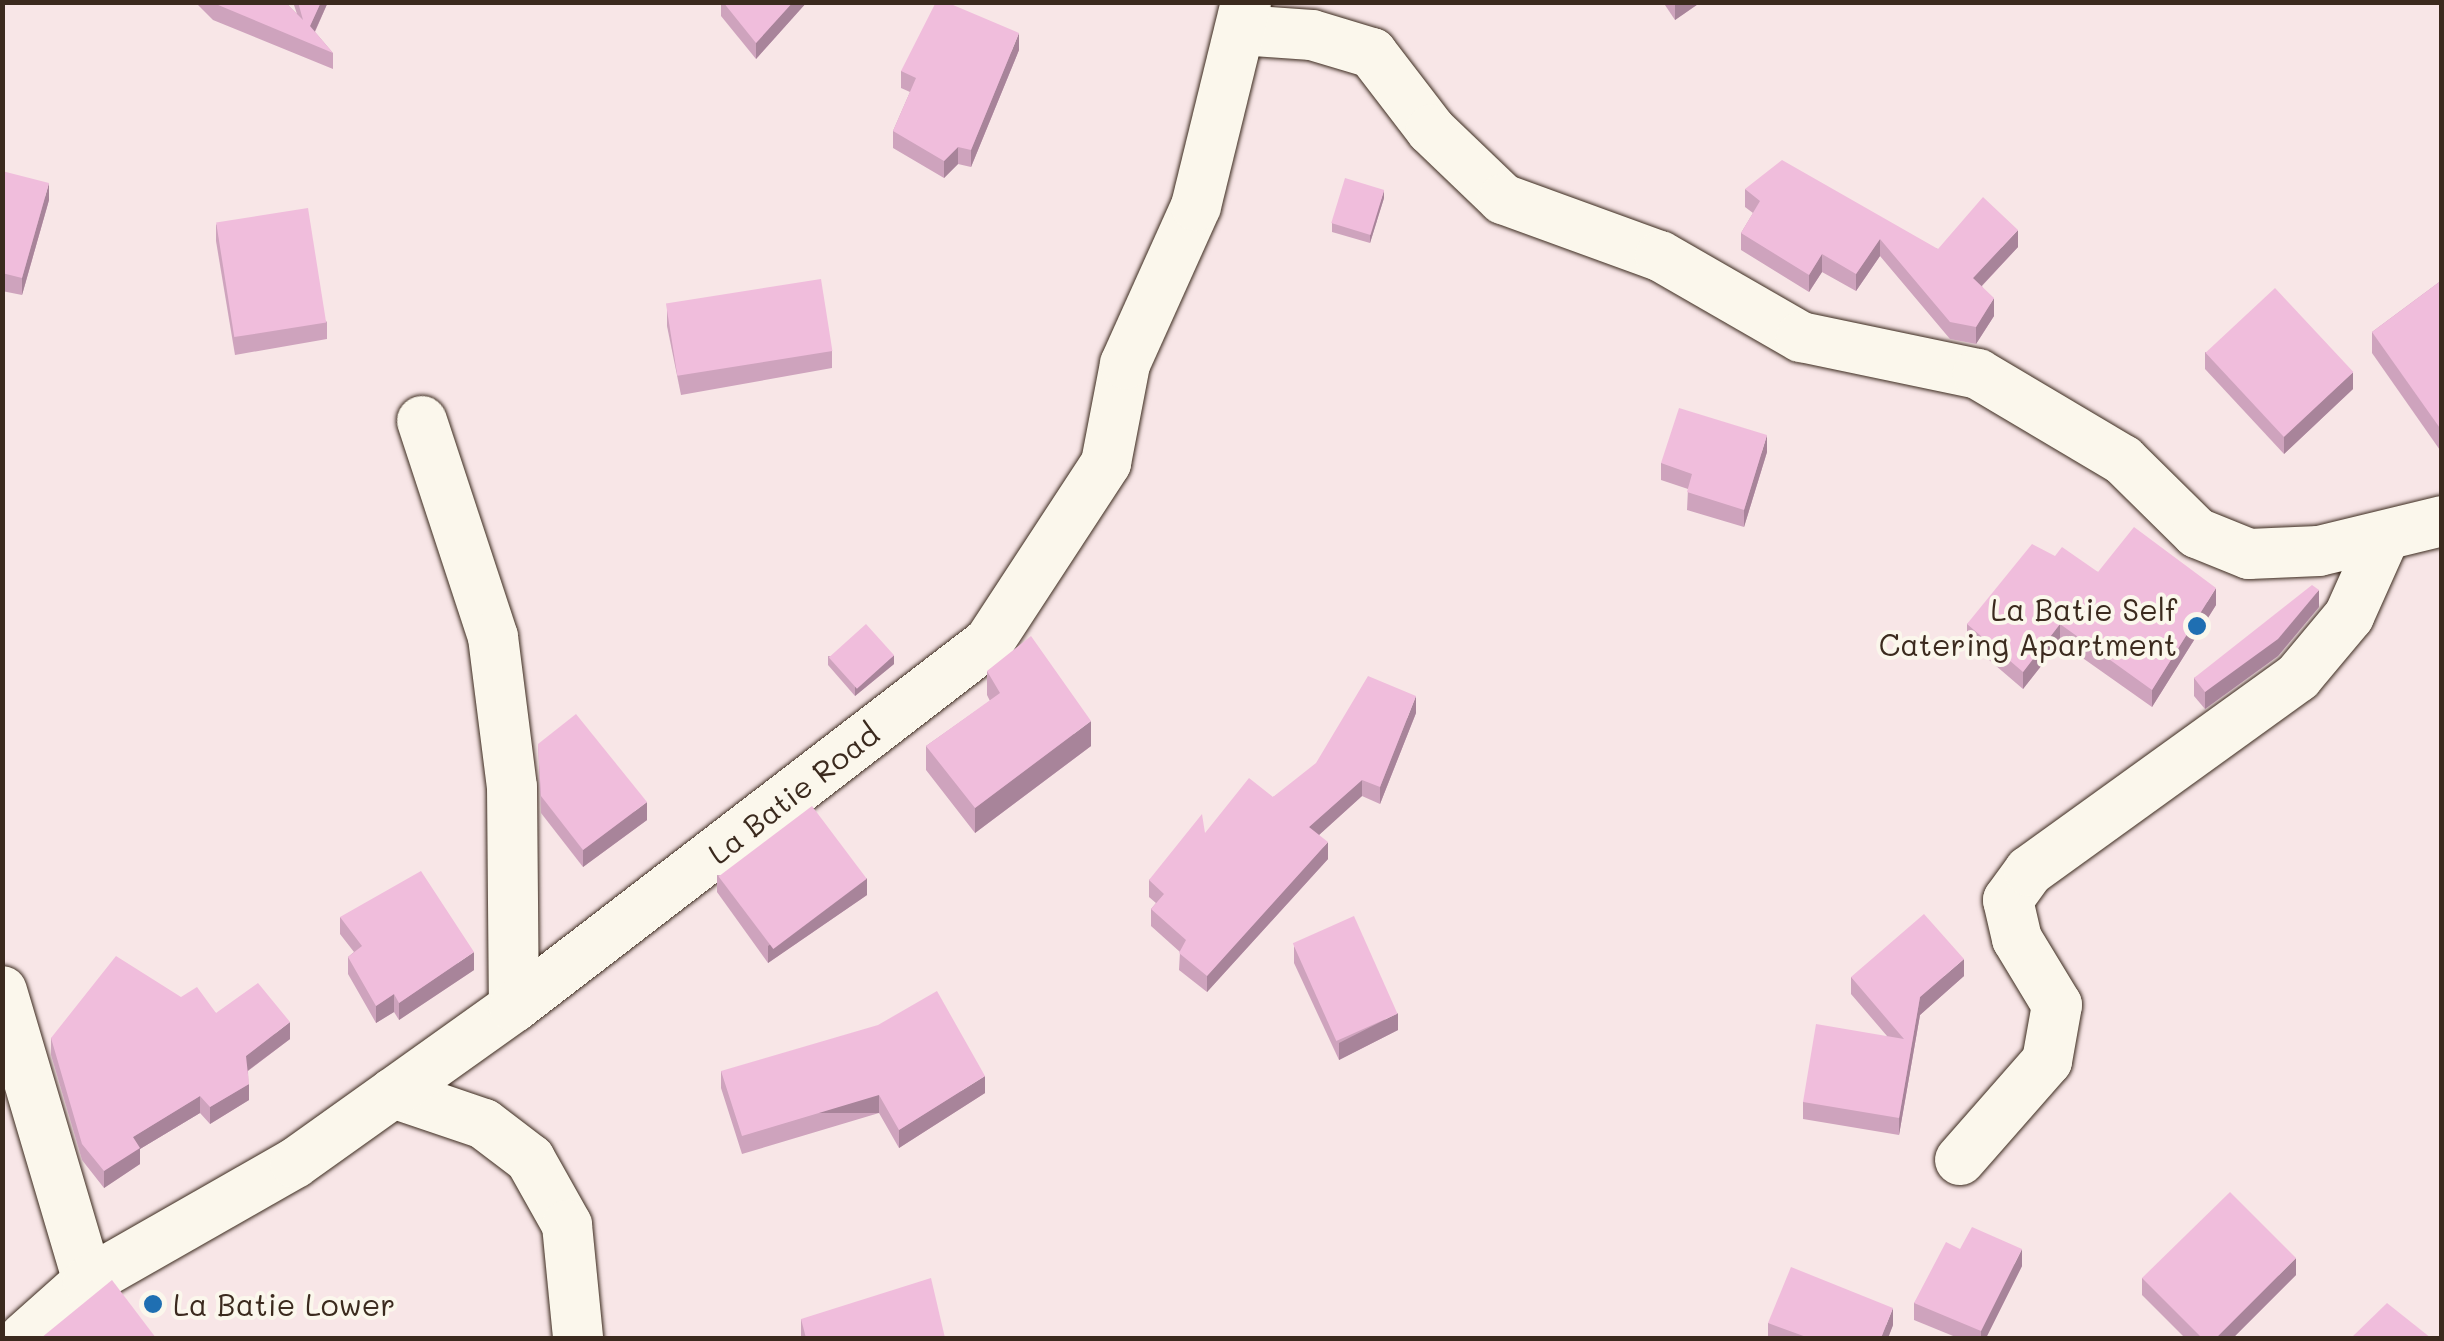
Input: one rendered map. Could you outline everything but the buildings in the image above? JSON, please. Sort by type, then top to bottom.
[{"type":"street","points":[[1243,16],[1372,53],[1431,130],[1503,198],[1660,256],[1801,338],[1978,374],[2124,460],[2198,533],[2249,554],[2383,540],[2442,521]]},
{"type":"street","name":"La Batie Road","points":[[24,1338],[88,1281],[296,1163],[514,1006],[988,642],[1106,462],[1125,364],[1196,206],[1243,16]]},
{"type":"street","points":[[422,421],[493,637],[512,787],[514,1006]]},
{"type":"street","points":[[1960,1160],[2047,1062],[2057,1004],[2018,939],[2008,900],[2029,871],[2298,678],[2350,616],[2383,540]]},
{"type":"street","points":[[2,990],[88,1281]]},
{"type":"street","points":[[393,1093],[484,1124],[530,1159],[567,1226],[578,1338]]},
{"type":"place","name":"La Batie Self Catering Apartment","points":[[2197,626]]},
{"type":"place","name":"La Batie Lower","points":[[153,1304]]}]
